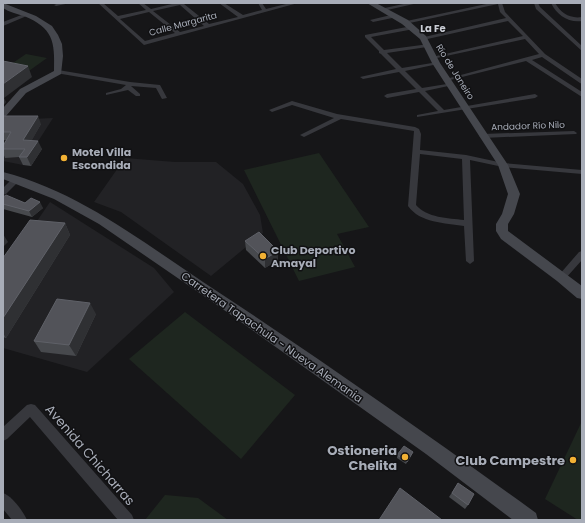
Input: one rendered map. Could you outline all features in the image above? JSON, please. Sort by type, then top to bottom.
[{"type":"street","points":[[56,5],[68,3]]},
{"type":"street","points":[[100,3],[118,18],[181,3],[208,26]]},
{"type":"street","points":[[140,3],[179,34]]},
{"type":"street","points":[[221,3],[242,17]]},
{"type":"street","points":[[260,3],[265,11]]},
{"type":"street","name":"Calle Margarita","points":[[118,18],[144,43],[296,3]]},
{"type":"street","name":"Río de Janeiro","points":[[371,3],[405,22],[425,42],[483,136],[504,165],[514,194],[508,214],[502,224],[502,231],[505,236],[562,277]]},
{"type":"street","points":[[383,9],[416,3]]},
{"type":"street","points":[[405,22],[499,3],[503,12],[543,56],[582,82]]},
{"type":"street","points":[[536,3],[538,8],[582,49]]},
{"type":"street","points":[[554,3],[555,8],[566,17],[576,20],[582,19]]},
{"type":"street","points":[[5,8],[45,23],[52,31],[59,51],[58,72]]},
{"type":"street","points":[[3,24],[26,15]]},
{"type":"street","points":[[373,20],[395,16]]},
{"type":"street","points":[[381,52],[425,42],[509,19]]},
{"type":"street","points":[[412,28],[367,36],[381,52],[443,112]]},
{"type":"street","points":[[363,77],[400,70],[527,37]]},
{"type":"street","points":[[387,96],[420,90],[543,56]]},
{"type":"street","points":[[528,60],[582,95]]},
{"type":"street","points":[[3,114],[23,91],[58,72],[124,82],[138,95]]},
{"type":"street","points":[[108,94],[123,90],[128,86],[158,86],[164,98]]},
{"type":"street","points":[[419,116],[535,96]]},
{"type":"street","points":[[272,110],[292,103],[312,111],[338,118],[413,128],[417,130],[417,152],[412,206],[418,213],[428,217],[469,224]]},
{"type":"street","points":[[304,135],[338,118]]},
{"type":"street","name":"Andador Río Nilo","points":[[483,136],[574,133]]},
{"type":"street","points":[[417,152],[466,157],[504,165],[582,172]]},
{"type":"street","points":[[466,157],[470,261]]},
{"type":"street","name":"Carretera Tapachula - Nueva Alemania","points":[[3,175],[17,179],[58,196],[108,224],[222,301],[432,448],[529,520]]},
{"type":"street","points":[[3,192],[17,179]]},
{"type":"street","points":[[582,254],[562,277],[582,294]]},
{"type":"street","name":"Avenida Chicharras","points":[[3,435],[31,409],[50,433],[127,520]]},
{"type":"street","points":[[3,499],[20,520]]},
{"type":"shaded area","points":[[26,54],[47,58],[26,73],[4,69]]},
{"type":"shaded area","points":[[53,118],[23,165],[3,161],[3,125],[6,120]]},
{"type":"shaded area","points":[[319,153],[369,227],[337,234],[355,267],[299,281],[244,170]]},
{"type":"shaded area","points":[[125,158],[175,162],[216,162],[243,184],[260,215],[263,233],[211,276],[121,212],[94,202]]},
{"type":"shaded area","points":[[50,202],[154,268],[174,292],[87,372],[3,348],[3,271]]},
{"type":"shaded area","points":[[185,312],[295,395],[241,459],[129,359]]},
{"type":"shaded area","name":"Club Campestre","points":[[582,421],[582,520],[578,520],[545,499]]},
{"type":"shaded area","points":[[165,495],[198,498],[228,520],[145,520]]},
{"type":"building","points":[[3,61],[28,66],[3,84]]},
{"type":"building","points":[[3,116],[38,116],[23,140],[38,141],[27,157],[19,157],[25,149],[3,149],[3,146],[11,132],[3,132]]},
{"type":"building","points":[[6,195],[25,203],[31,198],[40,202],[29,211],[3,204],[3,197]]},
{"type":"building","points":[[30,220],[65,223],[3,318],[3,258]]},
{"type":"building","points":[[259,232],[278,251],[265,259],[245,241]]},
{"type":"building","points":[[57,299],[90,303],[69,345],[34,341]]},
{"type":"building","points":[[404,446],[413,452],[407,462],[397,455]]},
{"type":"building","points":[[458,483],[474,494],[468,505],[452,493]]},
{"type":"building","points":[[400,488],[442,520],[379,520]]},
{"type":"place","name":"Motel Villa Escondida","points":[[64,158]]},
{"type":"place","name":"Club Deportivo Amayal","points":[[263,256]]},
{"type":"place","name":"Ostioneria Chelita","points":[[405,457]]},
{"type":"place","name":"Club Campestre","points":[[573,460]]},
{"type":"district","name":"La Fe","points":[[433,28]]}]
